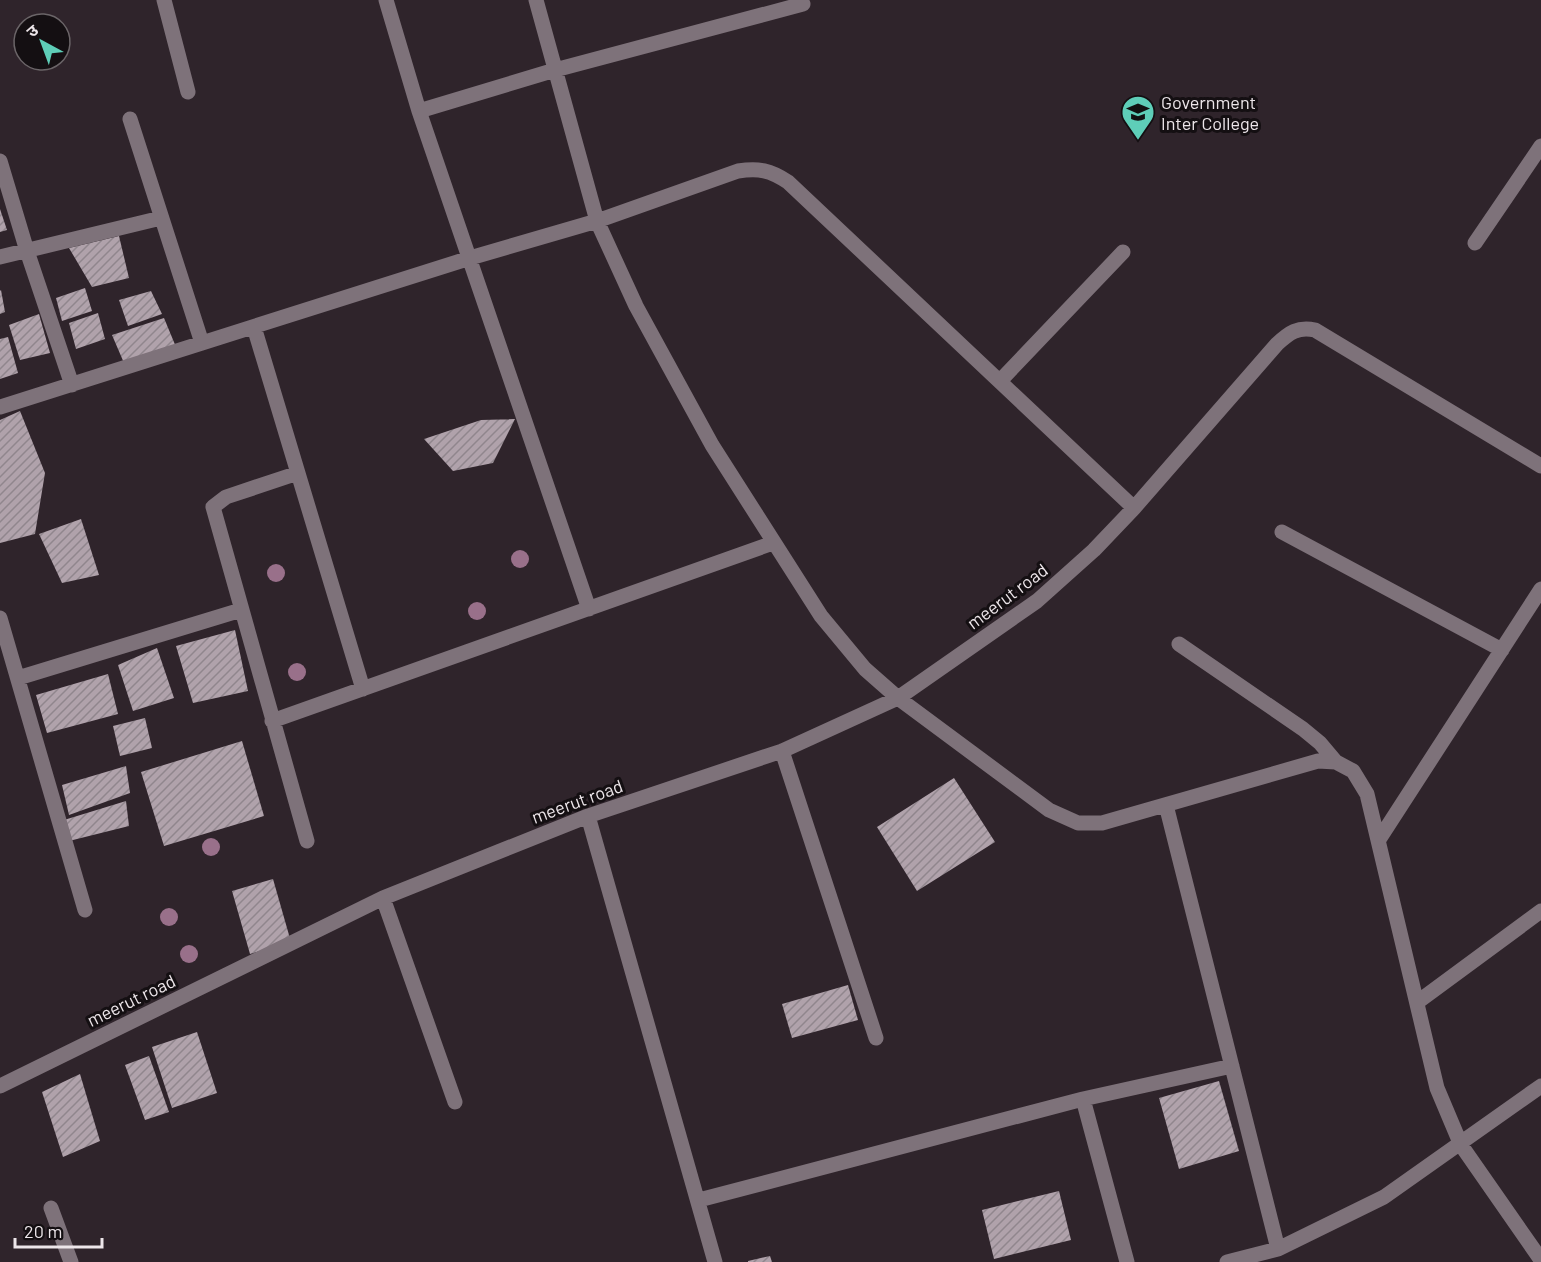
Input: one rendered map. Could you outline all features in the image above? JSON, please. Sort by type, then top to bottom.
[{"type":"street","points":[[164,0],[188,92]]},
{"type":"street","points":[[386,0],[419,111],[589,609]]},
{"type":"street","points":[[536,0],[597,221],[652,336],[712,445],[773,543],[822,616],[865,669],[898,698],[1049,810],[1078,823],[1102,823],[1302,764],[1318,761],[1336,762]]},
{"type":"street","points":[[419,111],[555,70],[803,4]]},
{"type":"street","points":[[130,119],[202,343]]},
{"type":"street","points":[[1475,243],[1541,146]]},
{"type":"street","points":[[0,161],[27,251],[72,385]]},
{"type":"street","points":[[0,407],[470,258],[597,221],[738,171],[757,168],[774,172],[788,182],[1134,508]]},
{"type":"street","points":[[0,257],[161,218]]},
{"type":"street","points":[[1000,381],[1122,252]]},
{"type":"street","points":[[254,327],[363,688]]},
{"type":"street","name":"meerut road","points":[[0,1086],[383,898],[588,816],[783,751],[898,698],[1037,601],[1094,550],[1134,508],[1277,344],[1286,336],[1305,328],[1315,330],[1541,466]]},
{"type":"street","points":[[298,473],[226,497],[213,507],[307,841]]},
{"type":"street","points":[[1282,532],[1502,650]]},
{"type":"street","points":[[272,721],[773,543]]},
{"type":"street","points":[[1380,838],[1541,589]]},
{"type":"street","points":[[18,678],[241,610]]},
{"type":"street","points":[[0,618],[85,910]]},
{"type":"street","points":[[1179,644],[1303,729],[1320,743],[1336,762],[1353,771],[1367,794],[1380,838],[1419,1001],[1437,1088],[1461,1145],[1535,1239],[1541,1260]]},
{"type":"street","points":[[783,751],[876,1038]]},
{"type":"street","points":[[1166,805],[1278,1248]]},
{"type":"street","points":[[588,816],[715,1262]]},
{"type":"street","points":[[383,898],[455,1102]]},
{"type":"street","points":[[1419,1001],[1541,911]]},
{"type":"street","points":[[699,1200],[1083,1099],[1232,1066]]},
{"type":"street","points":[[1227,1262],[1278,1248],[1384,1197],[1461,1145],[1541,1086]]},
{"type":"street","points":[[1083,1099],[1127,1262]]},
{"type":"street","points":[[51,1208],[71,1262]]},
{"type":"building","points":[[0,209],[7,230],[0,232]]},
{"type":"building","points":[[119,236],[129,278],[92,287],[69,248]]},
{"type":"building","points":[[85,288],[92,311],[62,321],[56,298]]},
{"type":"building","points":[[0,291],[5,312],[0,314]]},
{"type":"building","points":[[151,291],[162,314],[128,326],[119,300]]},
{"type":"building","points":[[98,313],[105,339],[76,349],[69,323]]},
{"type":"building","points":[[39,314],[50,353],[20,360],[9,325]]},
{"type":"building","points":[[164,318],[176,347],[124,363],[112,335]]},
{"type":"building","points":[[8,337],[18,373],[0,379],[0,339]]},
{"type":"building","points":[[20,411],[45,473],[35,534],[0,543],[0,420]]},
{"type":"building","points":[[515,419],[493,463],[453,471],[424,439],[481,420]]},
{"type":"building","points":[[81,519],[99,575],[62,583],[39,534]]},
{"type":"building","points":[[235,630],[248,691],[193,703],[176,646]]},
{"type":"building","points":[[157,648],[174,698],[133,711],[118,665]]},
{"type":"building","points":[[108,674],[118,714],[47,733],[36,695]]},
{"type":"building","points":[[145,718],[152,748],[120,756],[113,726]]},
{"type":"building","points":[[242,741],[264,816],[164,846],[141,772]]},
{"type":"building","points":[[126,766],[130,793],[69,815],[62,785]]},
{"type":"building","points":[[954,778],[995,842],[917,891],[877,827]]},
{"type":"building","points":[[126,801],[129,826],[65,842],[64,820]]},
{"type":"building","points":[[273,879],[291,942],[250,954],[232,891]]},
{"type":"building","points":[[848,985],[858,1020],[792,1038],[782,1004]]},
{"type":"building","points":[[197,1032],[217,1093],[172,1108],[152,1047]]},
{"type":"building","points":[[149,1056],[169,1112],[145,1120],[125,1065]]},
{"type":"building","points":[[80,1074],[100,1141],[63,1157],[42,1092]]},
{"type":"building","points":[[1219,1081],[1239,1151],[1179,1169],[1159,1098]]},
{"type":"building","points":[[1059,1191],[1071,1240],[994,1259],[982,1210]]},
{"type":"building","points":[[770,1256],[772,1262],[748,1262],[748,1261]]},
{"type":"place","name":"Government Inter College","points":[[1138,141]]}]
